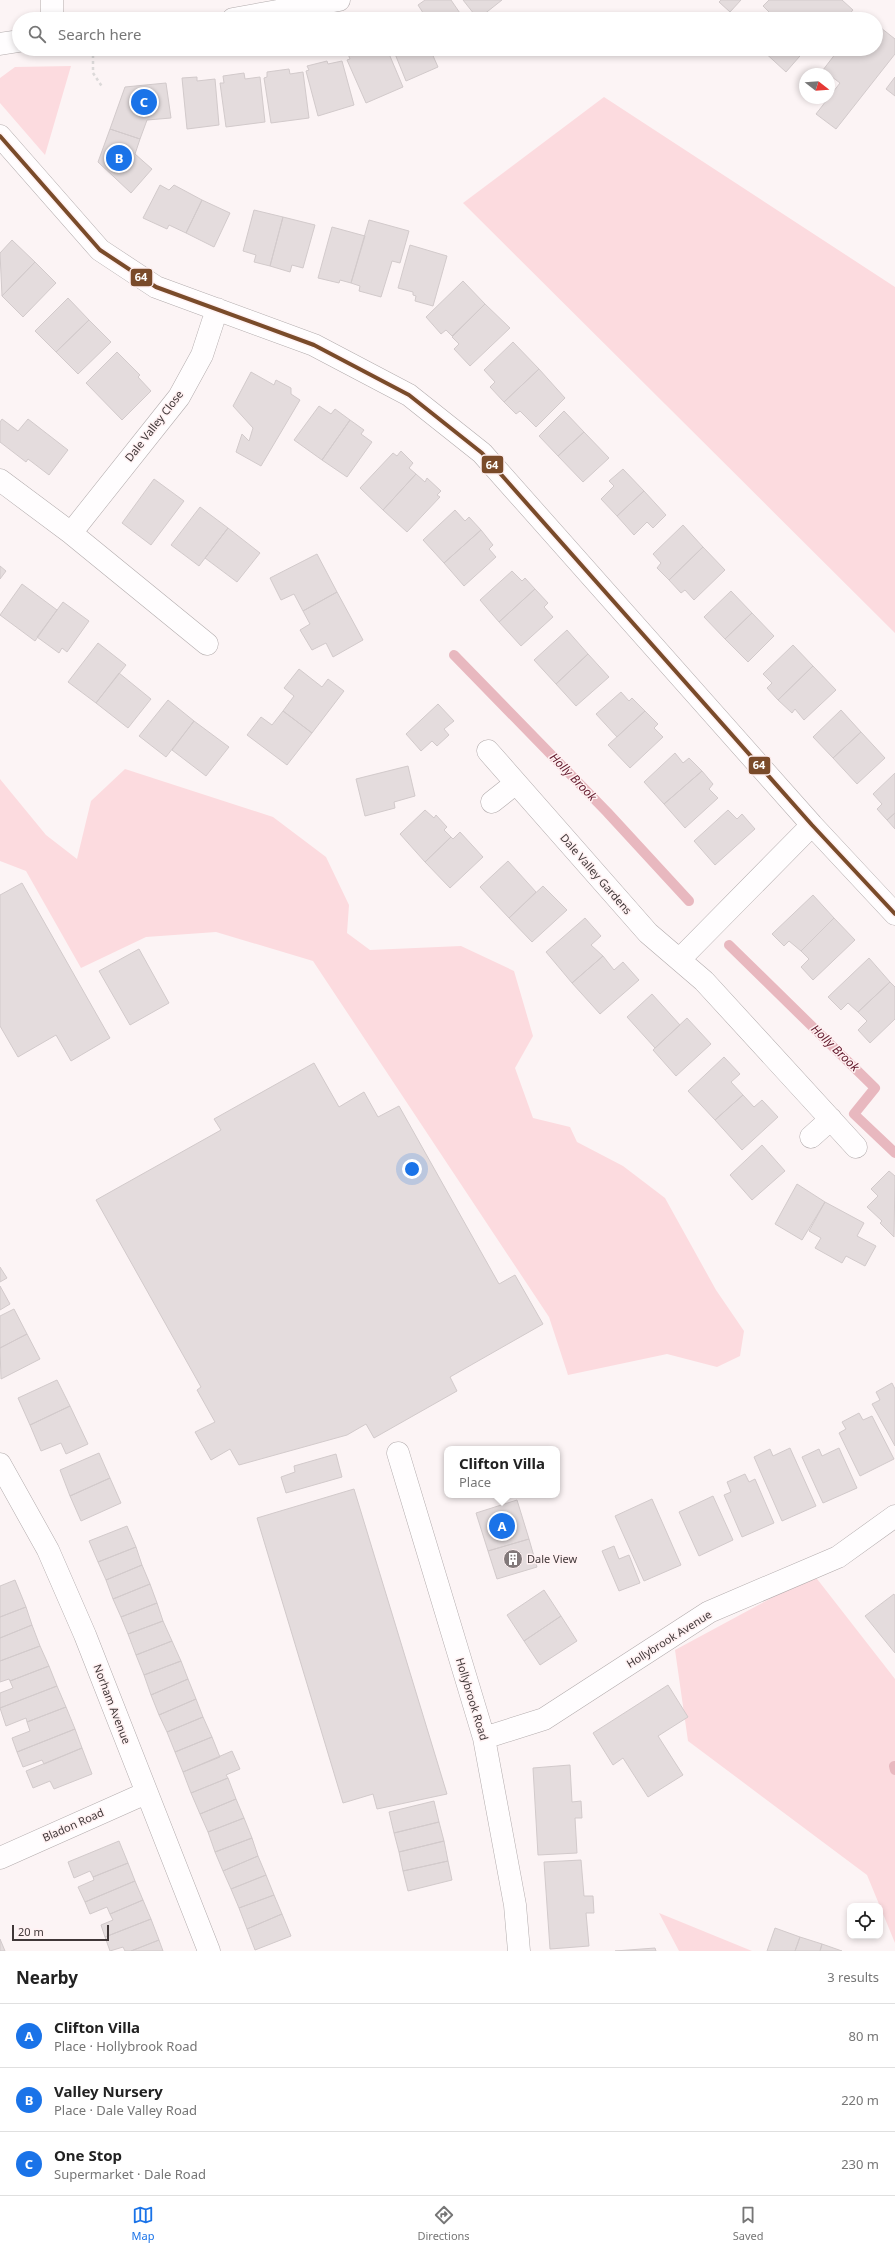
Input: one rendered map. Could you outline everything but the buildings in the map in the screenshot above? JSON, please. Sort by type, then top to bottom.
[{"type":"street","points":[[52,0],[52,12]]},
{"type":"street","points":[[272,12],[339,0]]},
{"type":"street","points":[[0,44],[12,42]]},
{"type":"street","points":[[0,136],[100,250],[156,287],[314,345],[409,395],[482,452],[812,825],[895,914]]},
{"type":"street","name":"Dale Valley Close","points":[[72,533],[179,397],[202,355],[217,309]]},
{"type":"street","points":[[0,480],[72,533],[207,644]]},
{"type":"street","name":"Dale Valley Gardens","points":[[488,751],[648,933],[704,981],[856,1147]]},
{"type":"street","points":[[492,802],[516,783]]},
{"type":"street","points":[[680,960],[812,825]]},
{"type":"street","points":[[811,1137],[831,1119]]},
{"type":"street","name":"Hollybrook Road","points":[[398,1453],[484,1738],[515,1905],[520,1951]]},
{"type":"street","name":"Norham Avenue","points":[[1,1466],[48,1550],[85,1635],[209,1951]]},
{"type":"street","name":"Hollybrook Avenue","points":[[484,1738],[544,1719],[709,1612],[838,1557],[895,1516]]},
{"type":"street","name":"Bladon Road","points":[[0,1858],[146,1793]]},
{"type":"path","points":[[93,56],[93,73],[102,88]]},
{"type":"shaded area","points":[[71,66],[45,155],[0,103],[0,78],[15,67]]},
{"type":"shaded area","points":[[604,97],[895,287],[895,633],[463,203]]},
{"type":"shaded area","points":[[125,769],[273,817],[326,857],[349,905],[347,933],[370,950],[461,946],[514,971],[533,1036],[515,1068],[533,1118],[570,1127],[577,1142],[623,1166],[665,1198],[716,1290],[744,1331],[740,1356],[717,1367],[667,1354],[568,1375],[549,1317],[313,961],[216,932],[146,937],[81,968],[26,871],[0,861],[0,779],[46,835],[77,859],[91,801]]},
{"type":"shaded area","points":[[814,1575],[895,1679],[895,1943],[883,1914],[883,1903],[879,1903],[867,1875],[688,1741],[675,1650]]},
{"type":"shaded area","points":[[659,1913],[752,1951],[679,1951]]},
{"type":"waterway","name":"Holly Brook","points":[[454,655],[607,812],[689,901]]},
{"type":"waterway","name":"Holly Brook","points":[[729,945],[875,1088],[854,1114],[895,1153]]},
{"type":"waterway","points":[[894,1766],[895,1770]]},
{"type":"transit line","name":"64","points":[[0,136],[100,250],[156,287],[314,345],[409,395],[482,453],[812,825],[895,914]]},
{"type":"place","name":"One Stop","points":[[144,102]]},
{"type":"place","name":"Valley Nursery","points":[[119,158]]},
{"type":"place","name":"Clifton Villa","points":[[502,1526]]},
{"type":"place","name":"Dale View","points":[[513,1559]]}]
